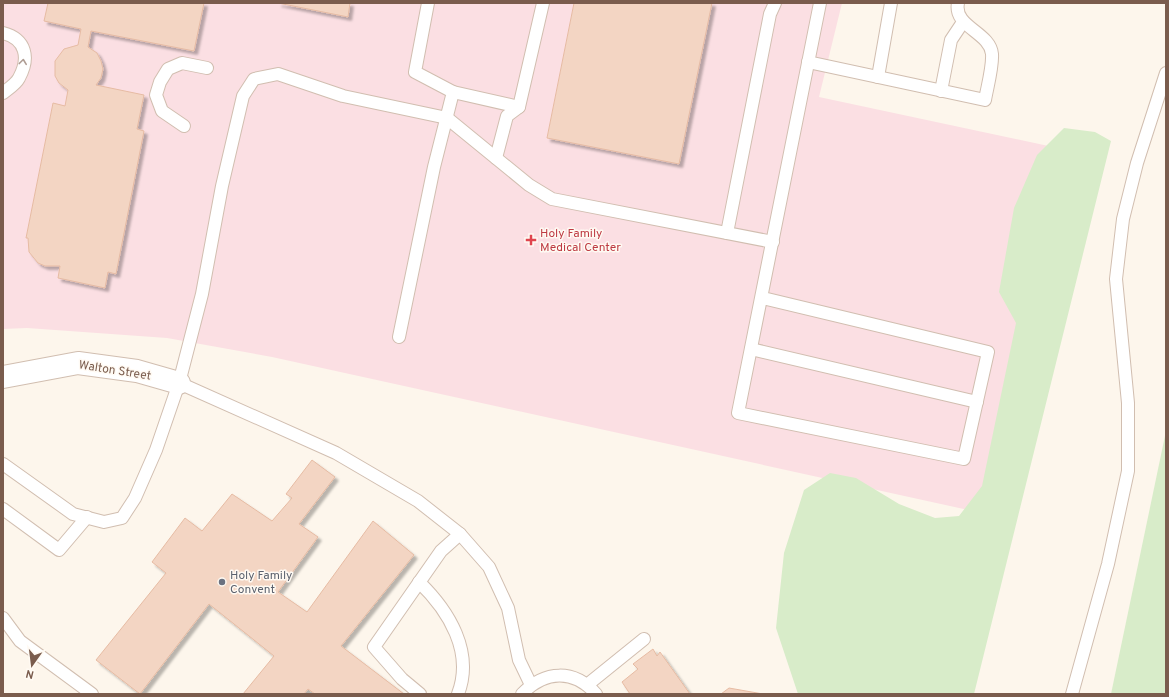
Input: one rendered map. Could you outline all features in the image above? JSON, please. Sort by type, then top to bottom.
[{"type":"street","name":"Walton Street","points":[[3,377],[78,363],[137,371],[179,382]]},
{"type":"lane","points":[[428,3],[415,72],[453,92],[519,107]]},
{"type":"lane","points":[[496,158],[507,116],[519,107],[542,3]]},
{"type":"lane","points":[[727,233],[770,14],[775,3]]},
{"type":"lane","points":[[762,298],[988,352],[964,459],[738,413],[751,349],[774,242],[820,3]]},
{"type":"lane","points":[[878,77],[891,3]]},
{"type":"lane","points":[[808,62],[985,100],[992,54],[989,44],[977,32],[963,22],[957,9],[958,3]]},
{"type":"lane","points":[[940,91],[951,40],[963,22]]},
{"type":"lane","points":[[3,33],[18,39],[24,50],[24,65],[19,79],[3,93]]},
{"type":"lane","points":[[184,126],[162,111],[156,95],[160,82],[168,69],[182,63],[207,68]]},
{"type":"lane","points":[[1072,694],[1108,564],[1128,471],[1128,403],[1116,279],[1123,219],[1138,162],[1166,73]]},
{"type":"lane","points":[[3,464],[73,514],[104,522],[122,518],[135,498],[156,450],[179,382],[202,294],[222,186],[243,96],[254,79],[278,74],[343,96],[447,118],[529,185],[552,199],[774,242]]},
{"type":"lane","points":[[399,337],[434,167],[453,92]]},
{"type":"lane","points":[[751,349],[977,402]]},
{"type":"lane","points":[[179,382],[336,453],[418,501],[460,534],[489,567],[508,608],[519,660],[531,685]]},
{"type":"lane","points":[[3,509],[59,550],[87,517]]},
{"type":"lane","points":[[420,694],[402,679],[374,647],[441,551],[460,534]]},
{"type":"lane","points":[[419,582],[434,596],[451,621],[459,642],[464,663],[463,681],[458,694]]},
{"type":"lane","points":[[3,618],[20,641],[92,694]]},
{"type":"lane","points":[[587,685],[644,639]]},
{"type":"lane","points":[[522,694],[531,685],[542,679],[553,676],[565,676],[577,679],[587,685],[596,694]]},
{"type":"shaded area","name":"Holy Family Medical Center","points":[[3,3],[842,3],[819,97],[1081,153],[991,515],[272,357],[167,338],[27,328],[3,329]]},
{"type":"green space","points":[[1064,128],[1095,132],[1111,141],[974,694],[798,694],[776,628],[784,553],[804,490],[830,473],[856,478],[899,504],[935,518],[959,516],[982,486],[1016,323],[999,292],[1014,208],[1037,155]]},
{"type":"green space","points":[[1166,431],[1166,694],[1111,694]]},
{"type":"building","points":[[48,3],[204,3],[194,51],[91,31],[88,47],[97,53],[103,69],[101,78],[96,85],[144,95],[137,129],[144,131],[116,274],[108,272],[105,288],[58,278],[60,266],[45,266],[38,263],[29,252],[28,238],[26,238],[53,103],[65,106],[68,90],[59,83],[55,76],[55,61],[64,49],[78,45],[81,29],[44,21]]},
{"type":"building","points":[[278,3],[350,3],[348,17]]},
{"type":"building","points":[[574,3],[712,3],[679,164],[547,138]]},
{"type":"building","name":"Holy Family Convent","points":[[312,460],[335,477],[299,524],[318,537],[278,592],[307,612],[373,521],[414,555],[341,646],[404,694],[315,694],[308,689],[304,694],[243,694],[274,656],[209,604],[140,694],[96,660],[166,573],[152,562],[185,518],[202,531],[232,494],[272,521],[292,498],[286,494]]},
{"type":"building","points":[[653,649],[657,656],[660,652],[690,694],[630,694],[622,682],[638,669],[633,664]]},
{"type":"building","points":[[729,688],[763,694],[721,694]]},
{"type":"place","name":"Holy Family Medical Center","points":[[531,240]]},
{"type":"place","name":"Holy Family Convent","points":[[222,582]]}]
